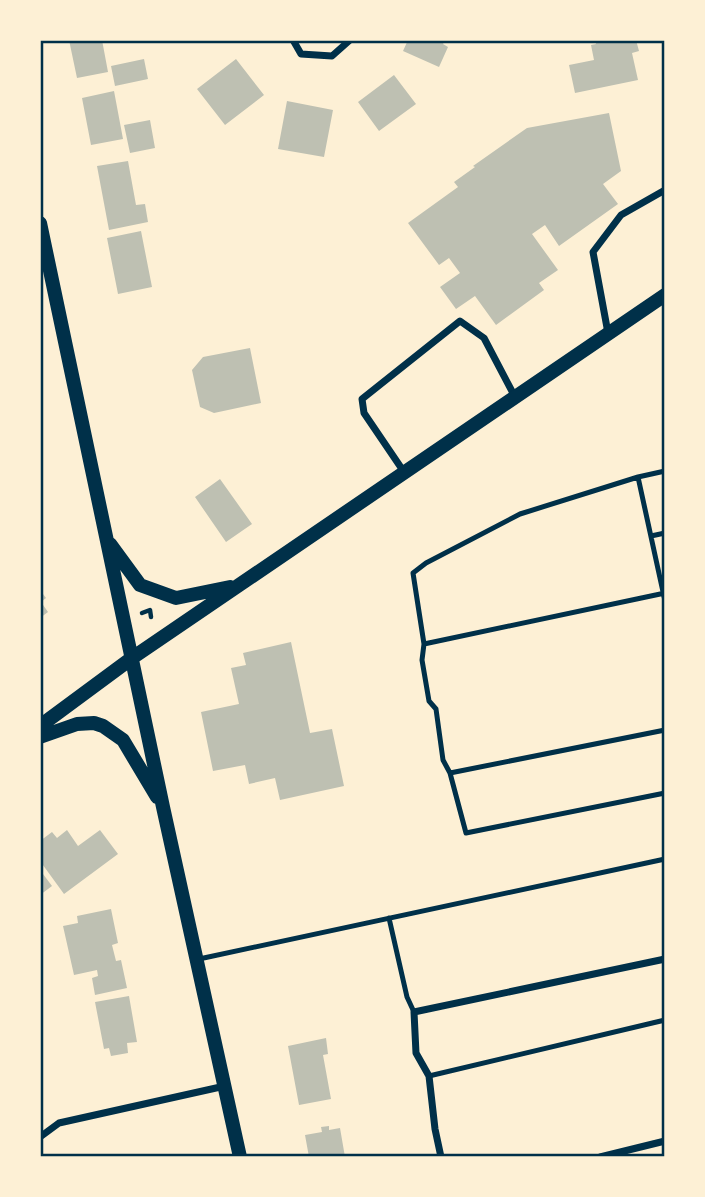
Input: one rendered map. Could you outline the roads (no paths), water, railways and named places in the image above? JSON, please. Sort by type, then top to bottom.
[{"type":"main road","points":[[40,223],[240,1157]]},
{"type":"main road","points":[[40,726],[132,658],[665,295]]},
{"type":"main road","points":[[107,540],[140,585],[176,598],[238,586]]},
{"type":"main road","points":[[40,737],[77,724],[93,723],[103,726],[123,740],[163,807]]},
{"type":"street","points":[[293,40],[300,54],[332,56],[350,40]]},
{"type":"street","points":[[608,334],[593,252],[621,215],[665,190]]},
{"type":"street","points":[[404,473],[364,413],[362,399],[460,321],[484,338],[515,397]]},
{"type":"street","points":[[441,1157],[429,1076],[416,1053],[414,1012],[665,958]]},
{"type":"street","points":[[40,1137],[59,1123],[225,1086]]},
{"type":"street","points":[[600,1157],[665,1141]]},
{"type":"lane","points":[[665,471],[520,514],[426,563],[414,573],[424,644],[422,660],[429,701],[436,709],[443,760],[450,773],[466,833],[665,793]]},
{"type":"lane","points":[[638,477],[665,601]]},
{"type":"lane","points":[[651,536],[665,533]]},
{"type":"lane","points":[[424,644],[664,593]]},
{"type":"lane","points":[[450,773],[665,730]]},
{"type":"lane","points":[[197,960],[665,859]]},
{"type":"lane","points":[[389,918],[407,997],[414,1012]]},
{"type":"lane","points":[[429,1076],[665,1020]]}]
